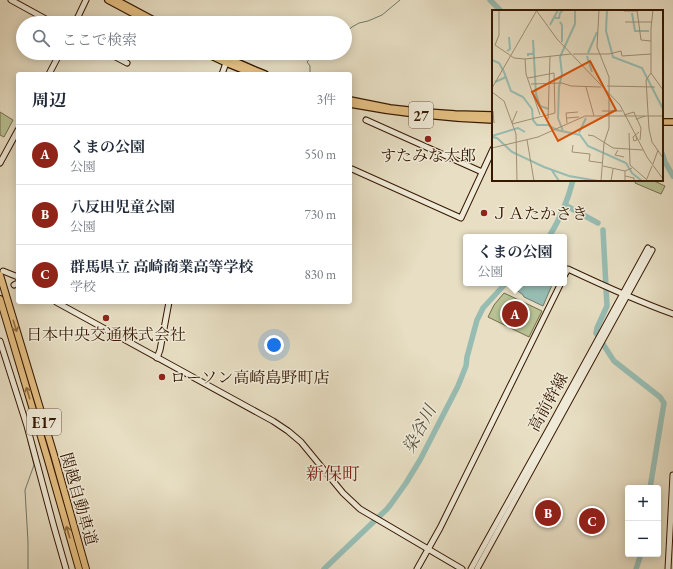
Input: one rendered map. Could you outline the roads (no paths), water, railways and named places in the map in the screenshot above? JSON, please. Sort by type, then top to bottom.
[{"type":"highway","name":"関越自動車道","points":[[2,273],[86,569]]},
{"type":"highway","name":"関越自動車道","points":[[0,299],[79,569]]},
{"type":"main road","points":[[108,0],[137,16]]},
{"type":"main road","points":[[116,0],[146,16]]},
{"type":"main road","points":[[225,60],[249,72]]},
{"type":"main road","points":[[225,60],[259,72]]},
{"type":"main road","name":"27","points":[[352,100],[390,108],[426,112],[492,115]]},
{"type":"main road","name":"27","points":[[352,104],[426,116],[492,120]]},
{"type":"main road","points":[[663,118],[673,119]]},
{"type":"street","points":[[11,0],[40,16]]},
{"type":"street","points":[[78,16],[86,0]]},
{"type":"street","points":[[50,72],[56,60]]},
{"type":"street","points":[[121,60],[127,63]]},
{"type":"street","points":[[222,72],[225,60]]},
{"type":"street","points":[[366,120],[482,172]]},
{"type":"street","points":[[0,163],[16,134]]},
{"type":"street","points":[[352,169],[461,218],[492,152]]},
{"type":"street","name":"高前幹線","points":[[471,569],[650,249]]},
{"type":"street","points":[[567,271],[568,269],[673,314]]},
{"type":"street","points":[[2,273],[16,276]]},
{"type":"street","points":[[417,569],[440,528],[560,286]]},
{"type":"street","name":"高前幹線","points":[[477,569],[625,294]]},
{"type":"street","points":[[60,304],[273,421],[295,436],[308,449],[343,493],[360,509],[462,569]]},
{"type":"street","points":[[157,358],[160,350],[169,304]]},
{"type":"street","points":[[0,340],[27,426],[66,569]]},
{"type":"street","points":[[668,569],[673,476]]},
{"type":"water","points":[[516,286],[552,286],[543,306],[524,297],[514,288]]},
{"type":"waterway","points":[[352,27],[382,15],[400,0]]},
{"type":"waterway","points":[[490,0],[500,10]]},
{"type":"waterway","points":[[309,60],[307,62],[310,66],[310,72]]},
{"type":"waterway","points":[[663,156],[673,176]]},
{"type":"waterway","name":"染谷川","points":[[551,234],[569,195],[573,181]]},
{"type":"waterway","points":[[565,205],[598,223]]},
{"type":"waterway","points":[[603,230],[607,306],[596,333],[614,361],[660,397],[664,403],[650,485]]},
{"type":"waterway","name":"染谷川","points":[[324,569],[387,509],[406,483],[420,460],[458,386],[466,366],[477,320],[483,308],[503,286]]},
{"type":"waterway","points":[[28,441],[34,465],[25,490],[28,569]]},
{"type":"waterway","points":[[636,569],[640,557]]},
{"type":"place","name":"すたみな太郎","points":[[428,139]]},
{"type":"place","name":"ＪＡたかさき","points":[[484,213]]},
{"type":"place","name":"くまの公園","points":[[515,314]]},
{"type":"place","name":"日本中央交通株式会社","points":[[106,318]]},
{"type":"place","name":"ローソン高崎島野町店","points":[[162,377]]},
{"type":"place","name":"八反田児童公園","points":[[548,513]]},
{"type":"place","name":"群馬県立 高崎商業高等学校","points":[[592,521]]},
{"type":"district","name":"新保町","points":[[333,473]]}]
